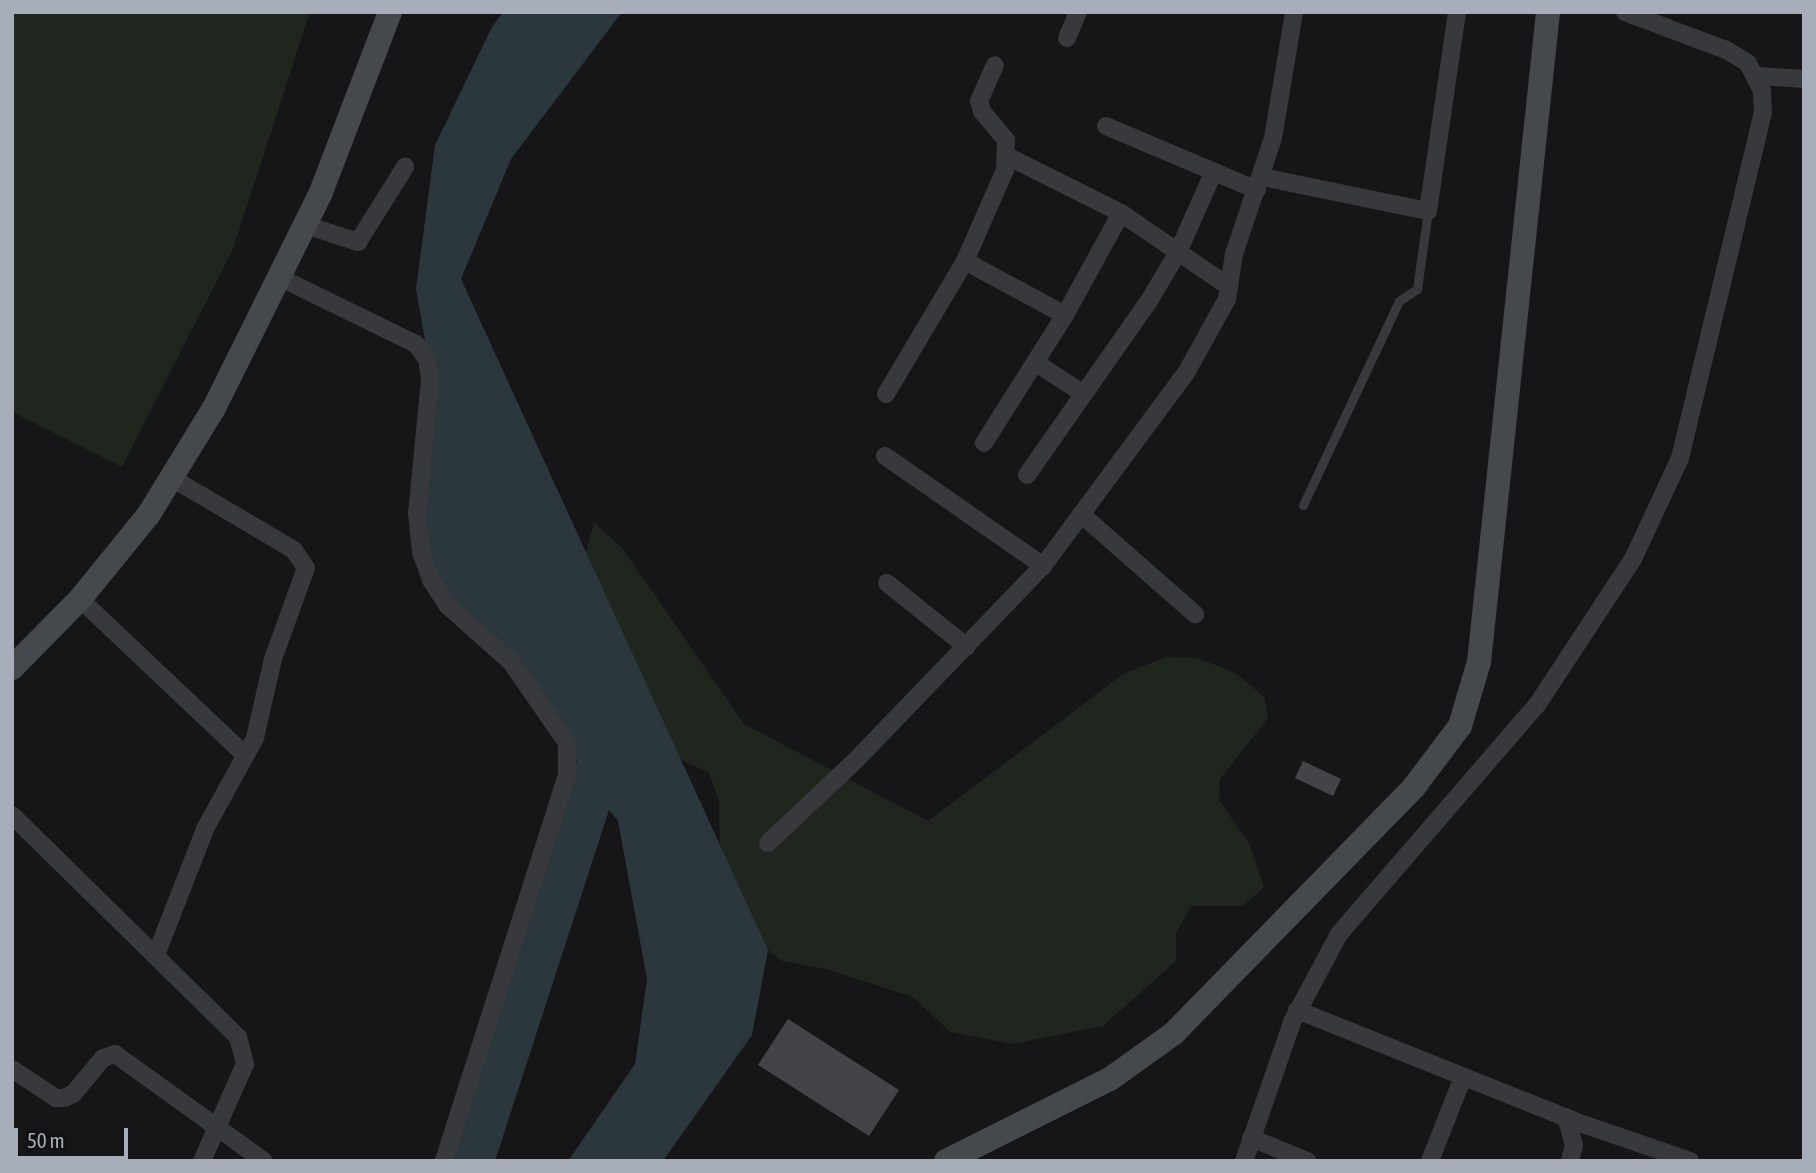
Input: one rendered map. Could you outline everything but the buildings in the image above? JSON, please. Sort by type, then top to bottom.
[{"type":"street","points":[[12,668],[80,599],[172,478],[281,278],[306,225],[390,12]]},
{"type":"street","points":[[1068,38],[1078,12]]},
{"type":"street","points":[[768,842],[967,647],[1042,566],[1186,373],[1223,310],[1234,254],[1260,183],[1286,77],[1294,12]]},
{"type":"street","points":[[1107,126],[1214,171],[1260,183],[1429,211],[1457,12]]},
{"type":"street","points":[[946,1161],[1110,1079],[1174,1033],[1414,787],[1460,726],[1479,662],[1548,12]]},
{"type":"street","points":[[1625,12],[1726,50],[1758,76],[1804,79]]},
{"type":"street","points":[[886,394],[965,261],[1007,156],[1001,130],[982,111],[979,101],[995,65]]},
{"type":"street","points":[[1244,1161],[1297,1010],[1339,934],[1537,705],[1633,559],[1658,510],[1680,458],[1763,112],[1758,76]]},
{"type":"street","points":[[1007,156],[1121,213],[1179,250],[1228,286]]},
{"type":"street","points":[[306,225],[358,242],[405,167]]},
{"type":"street","points":[[1027,475],[1179,250],[1214,171]]},
{"type":"street","points":[[984,443],[1065,315],[1121,213]]},
{"type":"street","points":[[965,261],[1065,315]]},
{"type":"street","points":[[281,278],[415,344],[427,359],[430,379],[417,513],[421,552],[431,580],[447,605],[511,662],[568,743],[567,775],[444,1161]]},
{"type":"street","points":[[1036,363],[1084,394]]},
{"type":"street","points":[[885,456],[1042,566]]},
{"type":"street","points":[[156,955],[205,829],[263,718],[273,659],[303,580],[303,558],[172,478]]},
{"type":"street","points":[[1081,514],[1195,614]]},
{"type":"street","points":[[887,583],[967,647]]},
{"type":"street","points":[[80,599],[245,755]]},
{"type":"street","points":[[12,815],[238,1037],[245,1050],[245,1064],[218,1131],[202,1161]]},
{"type":"street","points":[[1297,1010],[1566,1118],[1690,1161]]},
{"type":"street","points":[[12,1069],[56,1098],[64,1098],[73,1094],[103,1058],[115,1054],[218,1131],[264,1161]]},
{"type":"street","points":[[1430,1161],[1463,1077]]},
{"type":"street","points":[[1566,1118],[1574,1145],[1570,1161]]},
{"type":"street","points":[[1251,1138],[1307,1161]]},
{"type":"lane","points":[[1303,505],[1399,301],[1417,289],[1429,211]]},
{"type":"shaded area","points":[[12,12],[310,12],[233,249],[122,467],[12,412]]},
{"type":"shaded area","points":[[503,12],[622,12],[511,159],[461,279],[768,950],[752,1035],[663,1161],[568,1161],[635,1064],[647,979],[618,821],[609,810],[495,1161],[445,1161],[577,760],[508,661],[435,592],[425,527],[430,369],[416,289],[435,145],[492,27]]},
{"type":"shaded area","points":[[594,522],[623,549],[744,724],[928,821],[1123,674],[1166,657],[1197,658],[1236,673],[1265,698],[1268,718],[1220,779],[1219,800],[1249,843],[1264,887],[1243,906],[1191,906],[1176,934],[1176,961],[1103,1026],[1013,1044],[950,1032],[913,997],[826,969],[782,961],[745,932],[720,868],[719,801],[709,773],[659,749],[582,567]]}]
